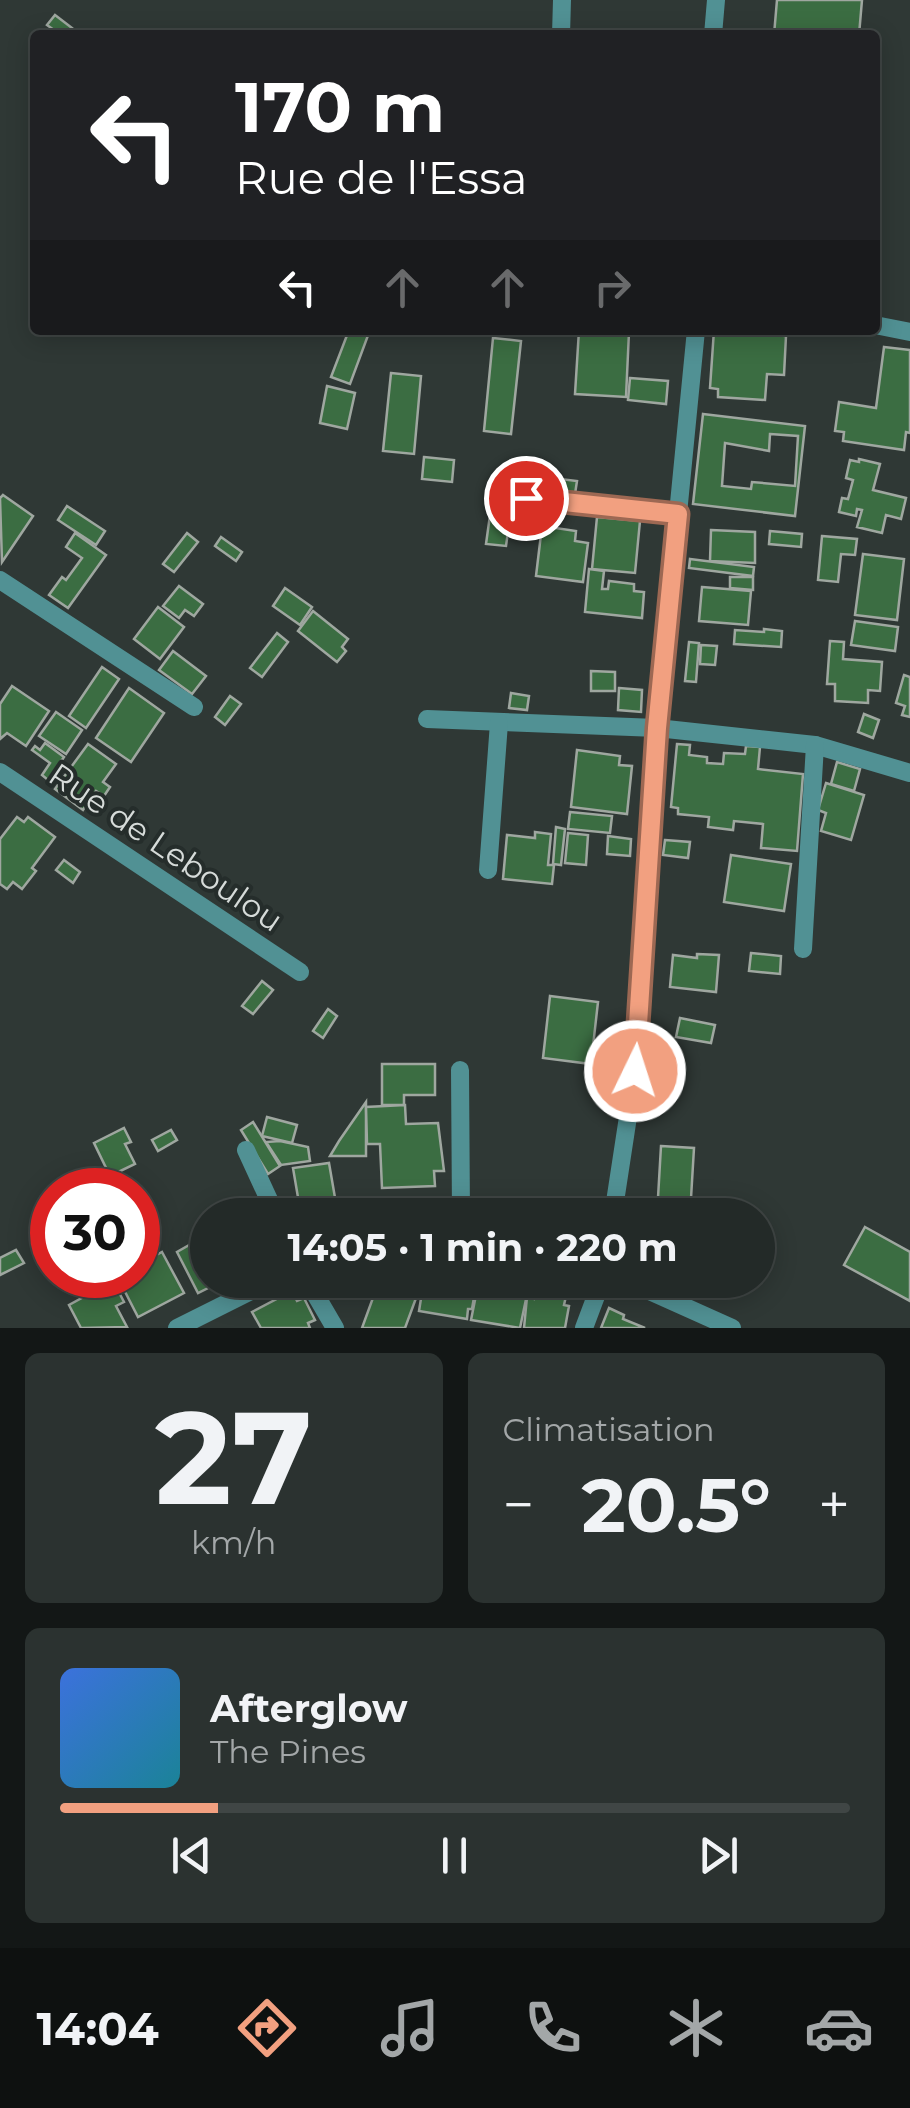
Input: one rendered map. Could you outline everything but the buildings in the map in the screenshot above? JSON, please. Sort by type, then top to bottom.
[{"type":"street","points":[[561,30],[562,0]]},
{"type":"street","points":[[713,30],[716,0]]},
{"type":"street","points":[[880,326],[910,332]]},
{"type":"street","points":[[616,1198],[635,1071],[657,728],[696,335]]},
{"type":"street","points":[[526,498],[678,514]]},
{"type":"street","points":[[0,580],[194,707]]},
{"type":"street","points":[[427,719],[657,728],[815,745],[910,773]]},
{"type":"street","points":[[488,870],[499,723]]},
{"type":"street","points":[[802,949],[815,745]]},
{"type":"street","name":"Rue de Leboulou","points":[[0,772],[300,972]]},
{"type":"street","points":[[460,1070],[461,1198]]},
{"type":"street","points":[[246,1150],[268,1198]]},
{"type":"street","points":[[176,1328],[237,1298]]},
{"type":"street","points":[[318,1298],[335,1328]]},
{"type":"street","points":[[584,1328],[595,1298]]},
{"type":"street","points":[[665,1298],[732,1328]]},
{"type":"route","points":[[526,498],[678,514],[657,728],[635,1071]]}]
